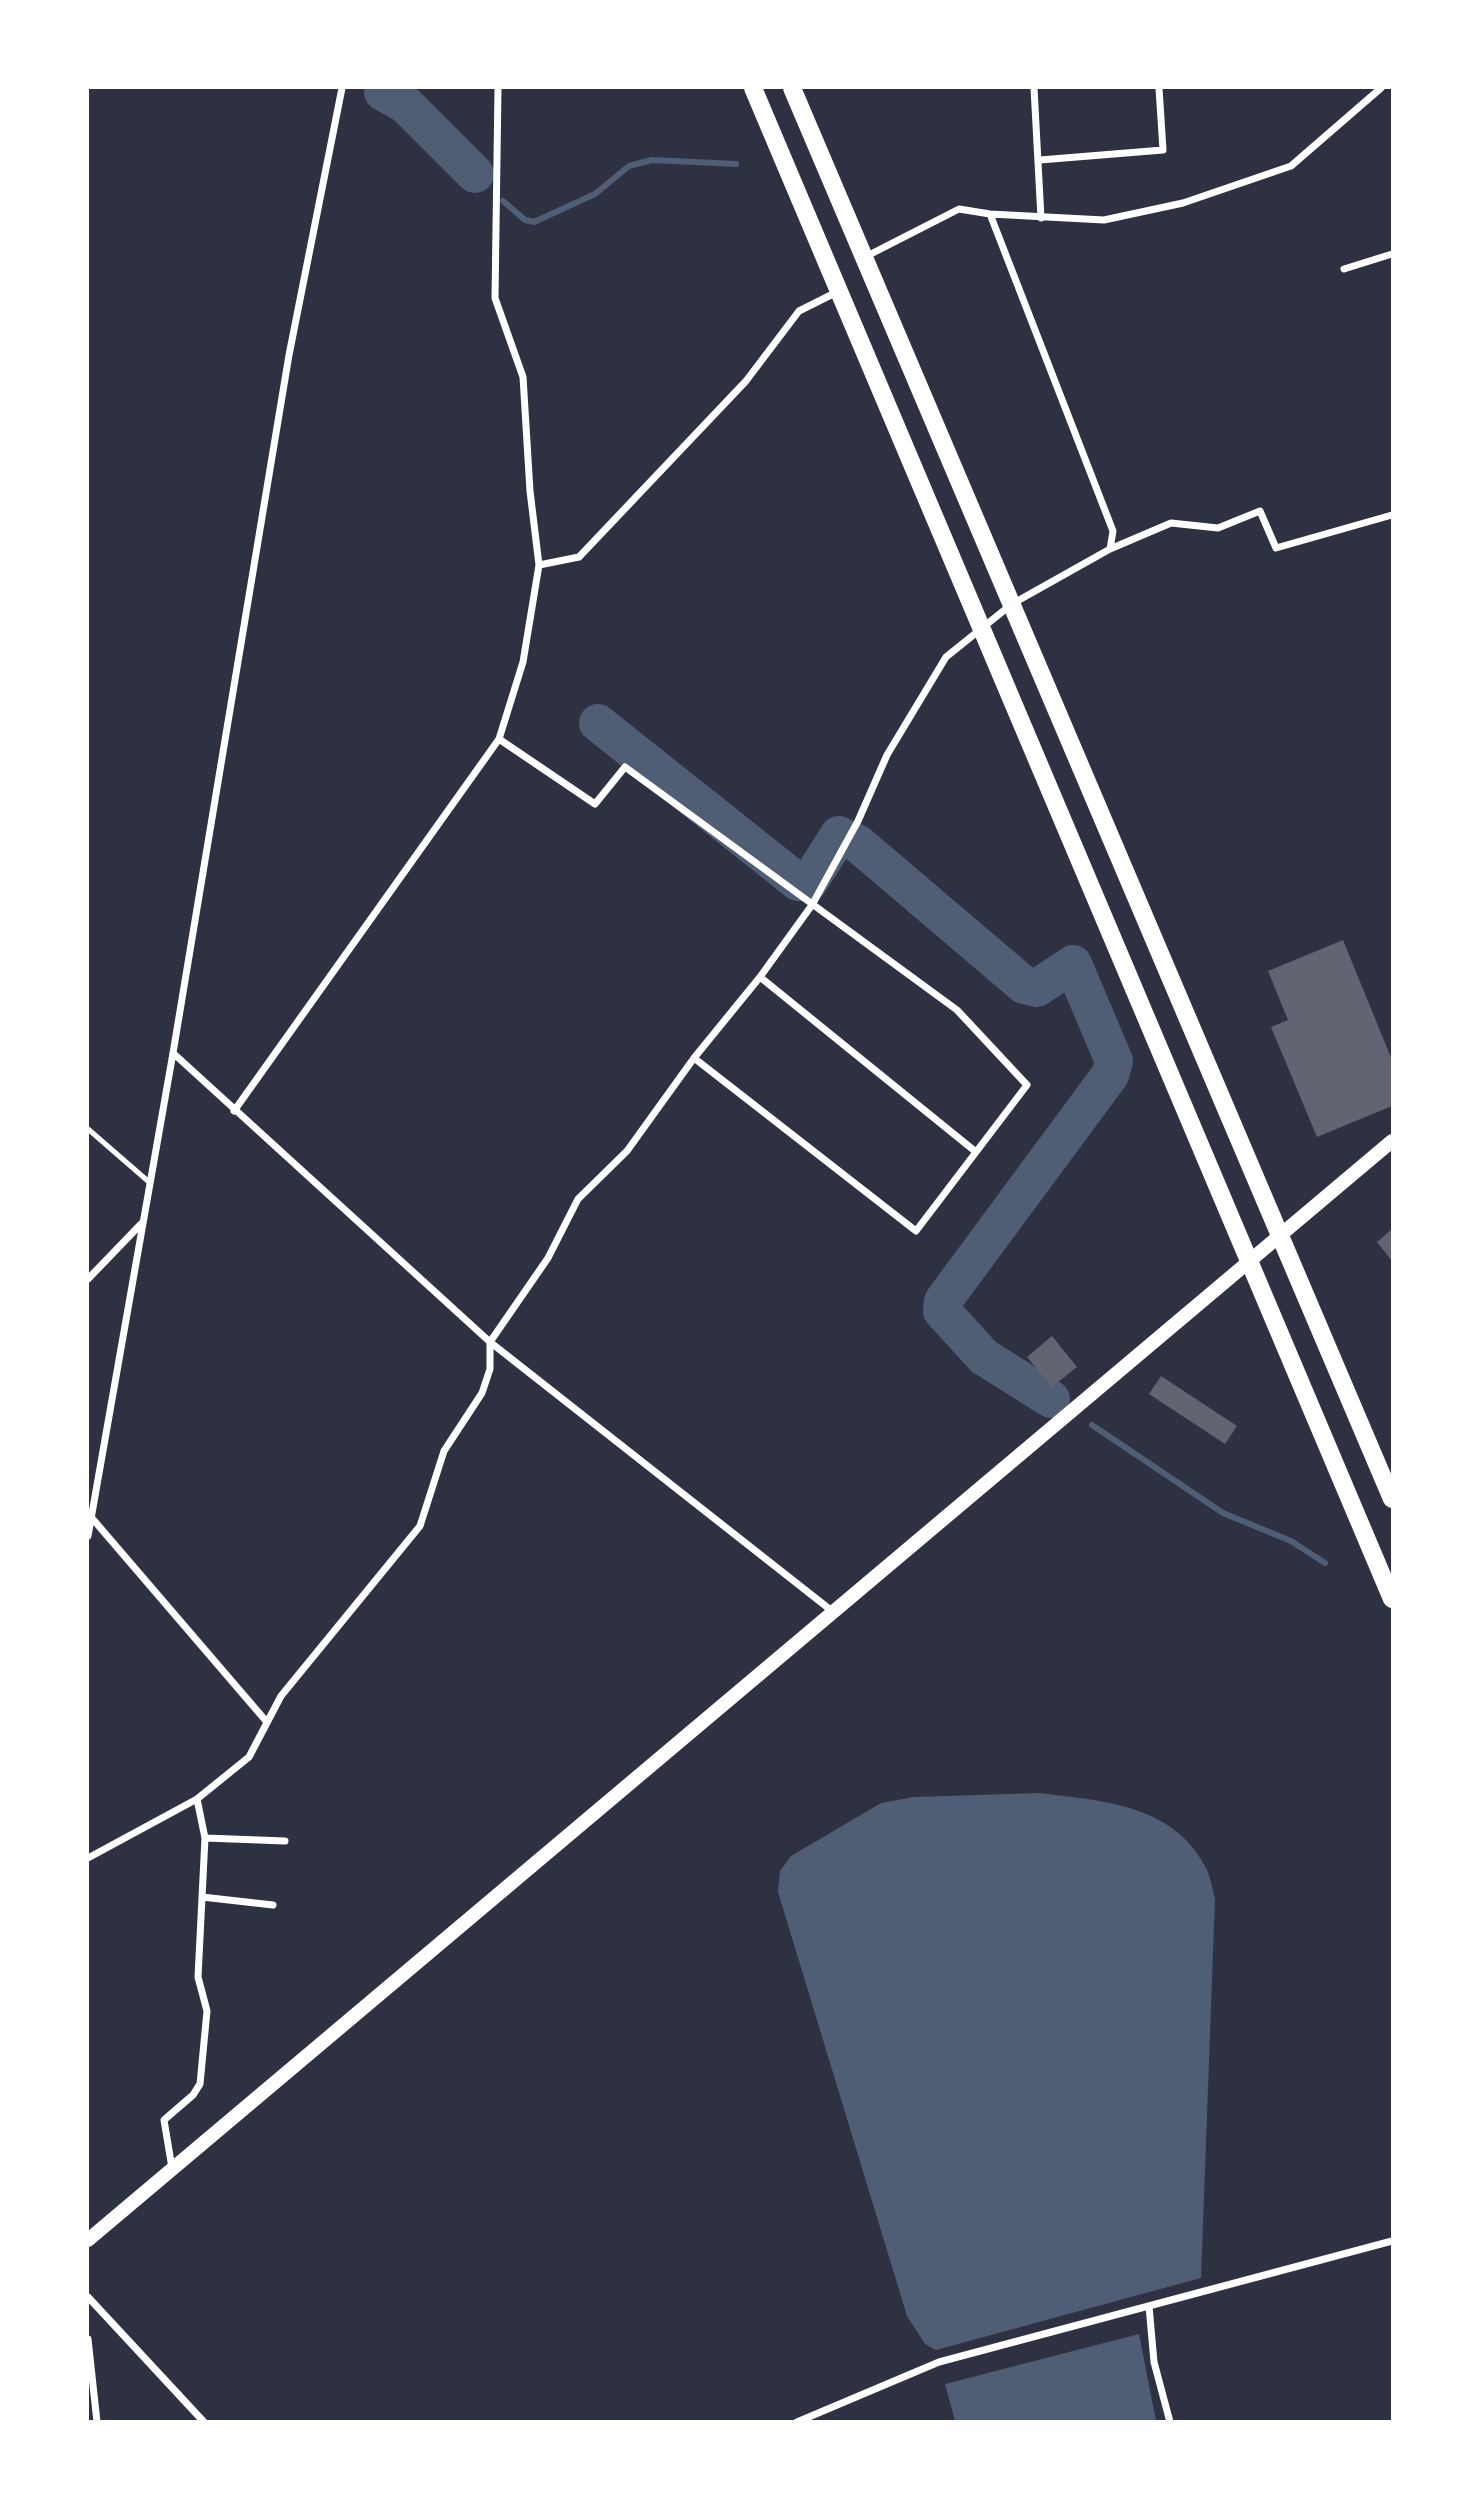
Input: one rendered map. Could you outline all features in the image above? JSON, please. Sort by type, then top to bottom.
[{"type":"main road","points":[[753,88],[984,628],[1392,1599]]},
{"type":"main road","points":[[792,88],[1392,1499]]},
{"type":"main road","points":[[88,2240],[832,1611],[1250,1264],[1392,1141]]},
{"type":"street","points":[[88,1536],[173,1053],[289,355],[342,88]]},
{"type":"street","points":[[234,1111],[499,739],[523,662],[539,565],[530,491],[523,377],[495,298],[498,88]]},
{"type":"street","points":[[1034,88],[1040,160],[1041,218]]},
{"type":"street","points":[[1040,160],[1163,150],[1159,88]]},
{"type":"street","points":[[865,258],[959,209],[1041,218],[1104,220],[1183,203],[1291,166],[1381,88]]},
{"type":"street","points":[[990,214],[1113,531],[1110,549]]},
{"type":"street","points":[[1344,269],[1392,254]]},
{"type":"street","points":[[539,565],[579,557],[746,380],[799,311],[840,290]]},
{"type":"street","points":[[88,1858],[197,1799],[249,1758],[281,1696],[420,1526],[444,1451],[482,1393],[490,1369],[490,1342],[548,1258],[578,1199],[626,1151],[812,905],[851,834],[887,755],[947,657],[1012,604],[1110,549],[1171,523],[1219,528],[1260,511],[1276,548],[1392,515]]},
{"type":"street","points":[[499,739],[595,804],[625,767],[957,1010],[1027,1085],[916,1231],[694,1058]]},
{"type":"street","points":[[760,977],[976,1152]]},
{"type":"street","points":[[173,1053],[490,1342],[832,1611]]},
{"type":"street","points":[[88,1279],[141,1224]]},
{"type":"street","points":[[91,1517],[266,1721]]},
{"type":"street","points":[[172,2169],[164,2120],[193,2095],[200,2084],[207,2011],[198,1976],[205,1838],[197,1799]]},
{"type":"street","points":[[205,1838],[285,1840]]},
{"type":"street","points":[[202,1897],[273,1905]]},
{"type":"street","points":[[797,2421],[939,2362],[1392,2241]]},
{"type":"street","points":[[88,2297],[204,2421]]},
{"type":"street","points":[[1149,2306],[1154,2362],[1170,2421]]},
{"type":"street","points":[[88,2339],[97,2421]]},
{"type":"lane","points":[[88,1129],[149,1182]]},
{"type":"water","points":[[1040,1793],[1111,1803],[1156,1818],[1175,1830],[1192,1847],[1209,1875],[1215,1899],[1201,2278],[936,2350],[925,2344],[907,2316],[778,1892],[780,1871],[791,1856],[881,1803],[914,1797]]},
{"type":"water","points":[[1139,2334],[1156,2421],[955,2421],[945,2384]]},
{"type":"building","points":[[1343,940],[1392,1060],[1392,1106],[1317,1137],[1271,1027],[1288,1020],[1268,971]]},
{"type":"building","points":[[1392,1229],[1392,1261],[1377,1242]]},
{"type":"building","points":[[1052,1336],[1077,1367],[1052,1387],[1027,1357]]},
{"type":"building","points":[[1161,1376],[1237,1426],[1225,1444],[1149,1394]]},
{"type":"waterway","points":[[383,92],[406,105],[475,174]]},
{"type":"waterway","points":[[503,201],[525,220],[534,222],[595,194],[629,166],[652,160],[736,164]]},
{"type":"waterway","points":[[598,723],[798,882],[809,882],[839,835],[857,843],[1024,985],[1037,988],[1073,964],[1114,1061],[1110,1075],[943,1301],[942,1311],[984,1357],[1051,1399]]},
{"type":"waterway","points":[[1092,1425],[1223,1513],[1291,1541],[1325,1563]]}]
